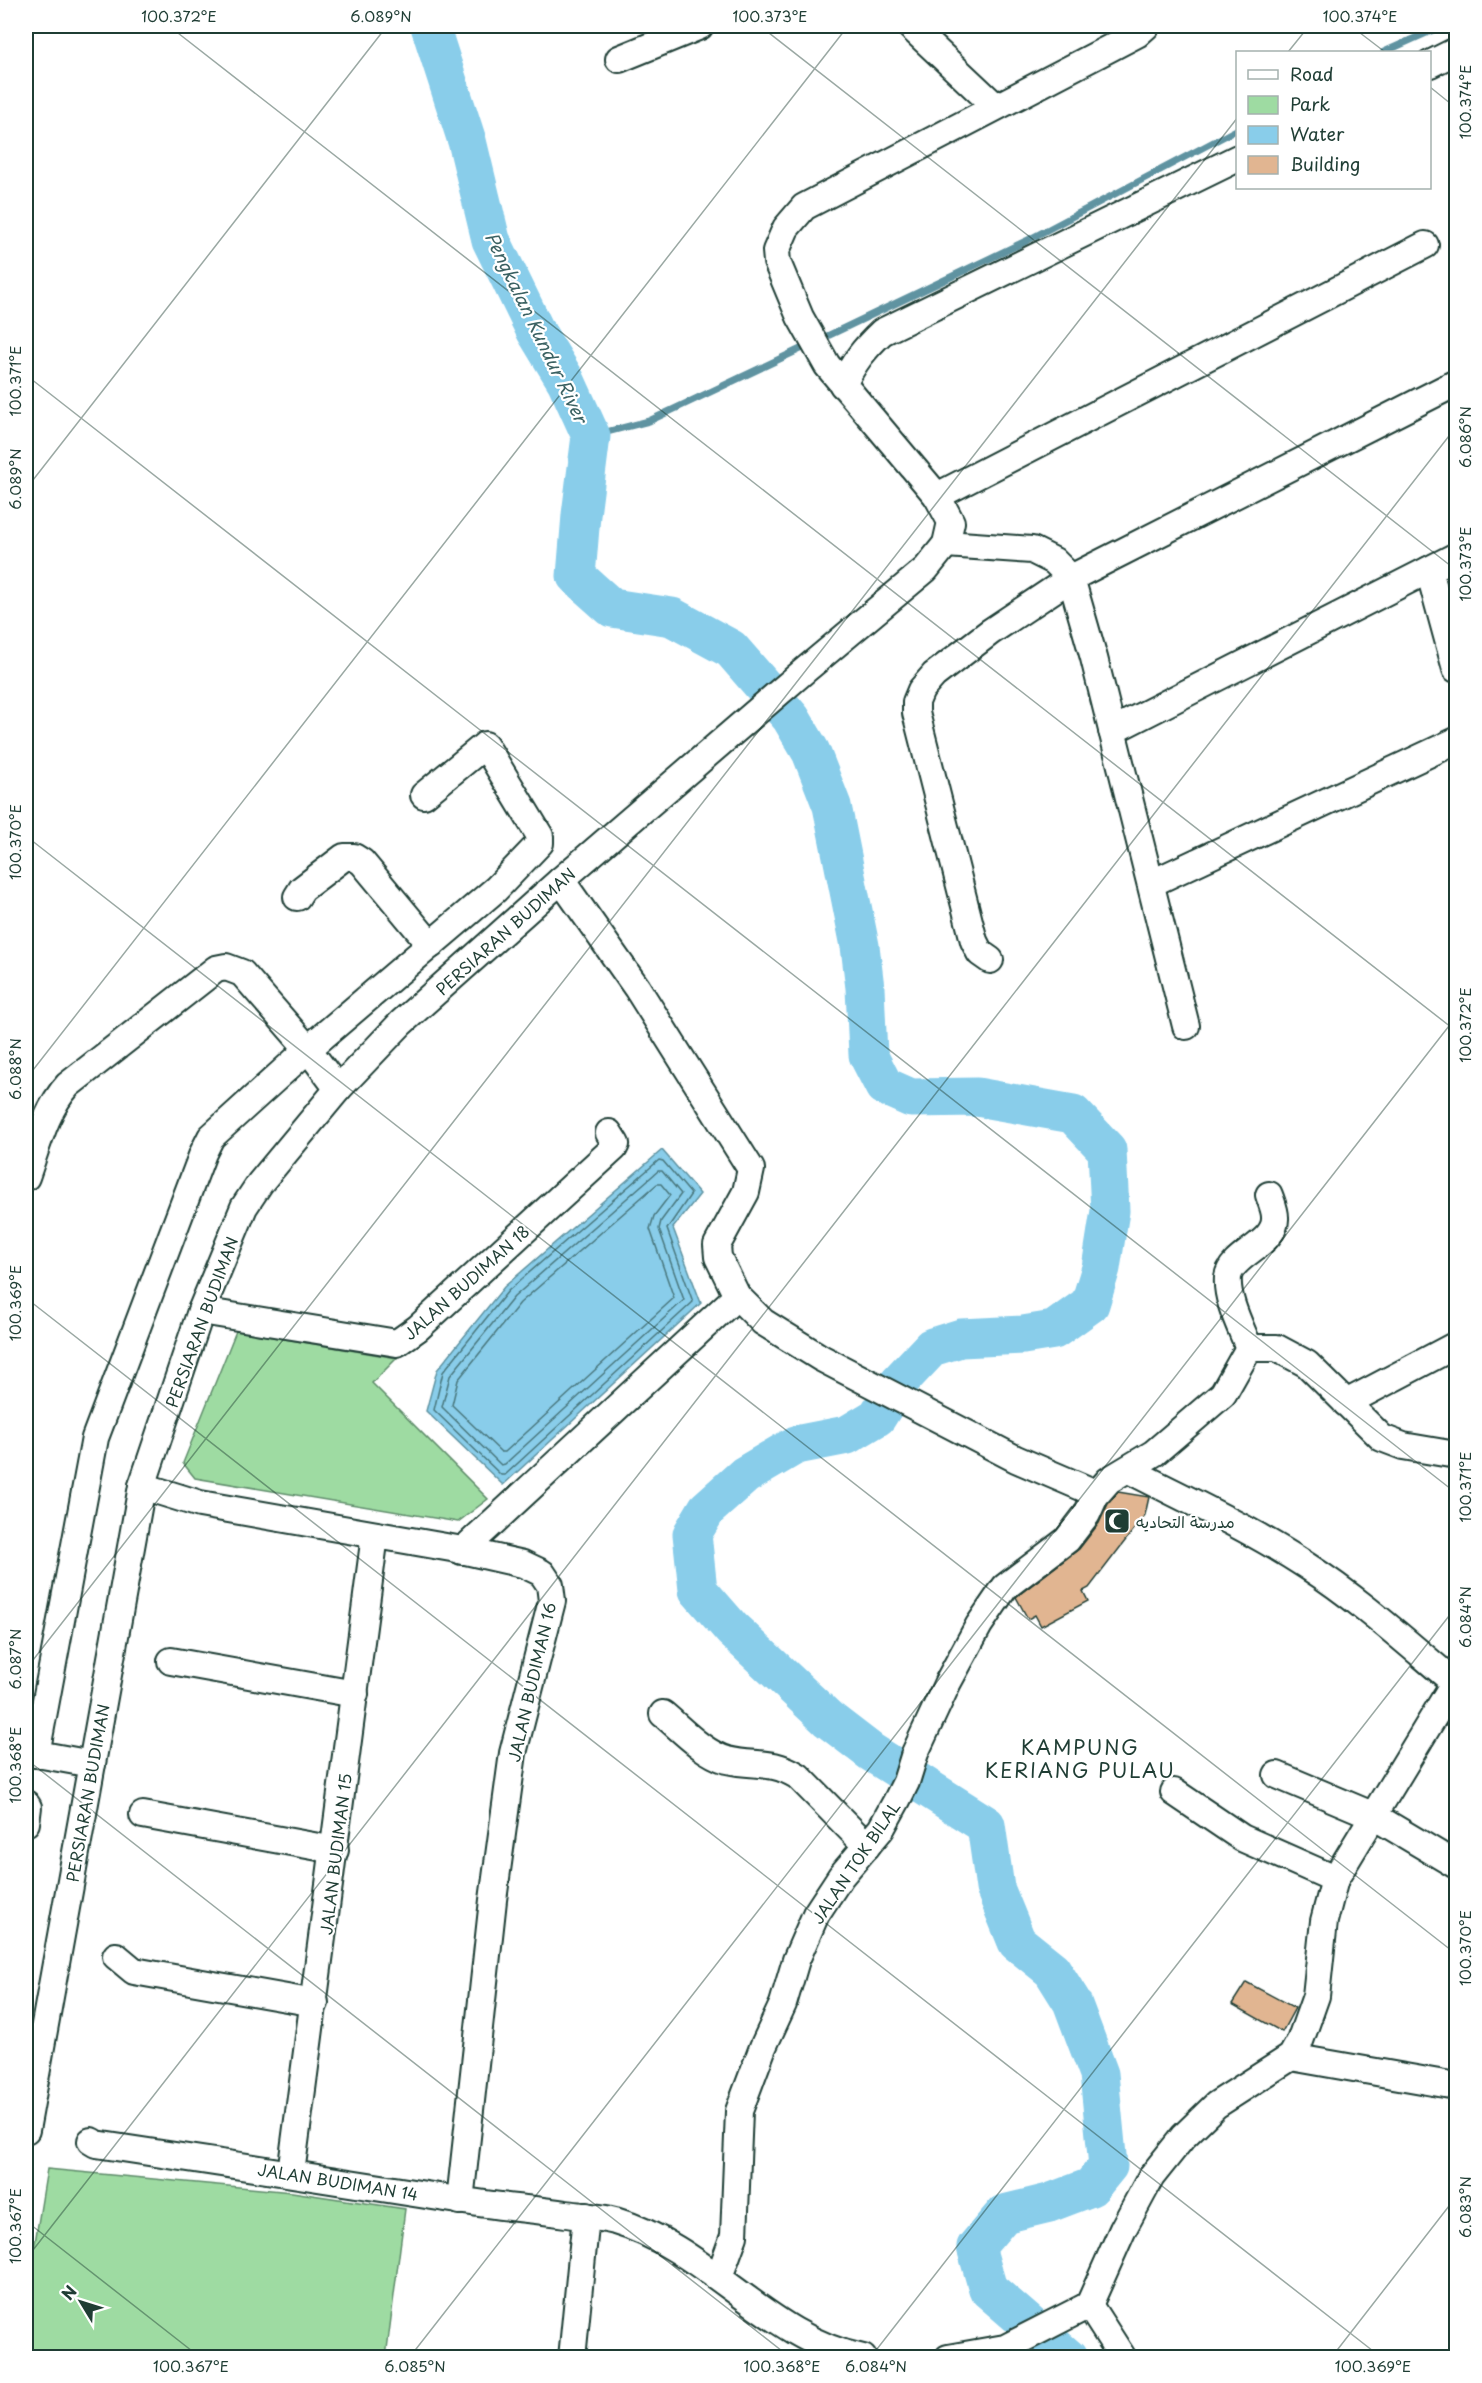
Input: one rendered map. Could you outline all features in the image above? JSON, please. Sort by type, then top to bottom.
[{"type":"street","points":[[619,59],[700,26]]},
{"type":"street","points":[[910,26],[995,106]]},
{"type":"street","points":[[1146,26],[1137,34],[804,207],[786,228],[776,251],[777,262],[800,317],[827,365],[938,496],[951,522],[946,544],[1032,550],[1054,561],[1071,578],[1094,658],[1186,1026]]},
{"type":"street","points":[[1431,64],[1456,51]]},
{"type":"street","points":[[843,385],[852,365],[863,350],[882,332],[1236,159]]},
{"type":"street","points":[[938,496],[1425,245]]},
{"type":"street","points":[[990,960],[980,952],[974,941],[916,712],[916,702],[921,690],[934,675],[990,632],[1071,578],[1456,383]]},
{"type":"street","name":"PERSIARAN BUDIMAN","points":[[26,2130],[142,1486],[201,1311],[244,1207],[260,1184],[338,1089],[401,1023],[561,880],[926,569],[946,544]]},
{"type":"street","points":[[1112,731],[1456,556]]},
{"type":"street","points":[[1429,570],[1456,669]]},
{"type":"street","points":[[1152,884],[1456,741]]},
{"type":"street","points":[[92,1764],[31,1753],[95,1438],[203,1153],[211,1137],[308,1049],[496,889],[540,843],[540,836],[485,745],[424,795]]},
{"type":"street","points":[[297,897],[302,889],[344,857],[354,857],[362,862],[431,945]]},
{"type":"street","points":[[561,880],[636,988],[751,1168],[746,1192],[717,1245],[718,1257],[737,1296],[763,1322],[820,1358],[1016,1458],[1086,1489],[1095,1496]]},
{"type":"street","points":[[26,1177],[52,1109],[68,1085],[216,969],[226,967],[242,973],[308,1049],[338,1089]]},
{"type":"street","name":"JALAN BUDIMAN 18","points":[[201,1311],[397,1343],[418,1328],[614,1148],[615,1140],[609,1133]]},
{"type":"street","points":[[1269,1195],[1276,1219],[1270,1233],[1248,1255],[1235,1263],[1228,1274],[1229,1291],[1249,1348],[1277,1348],[1307,1364],[1382,1438],[1403,1446],[1456,1455]]},
{"type":"street","points":[[462,1551],[737,1296]]},
{"type":"street","points":[[1346,1403],[1456,1345]]},
{"type":"street","name":"JALAN TOK BILAL","points":[[719,2277],[734,2236],[740,2112],[763,2048],[783,2004],[796,1959],[816,1914],[841,1876],[881,1829],[906,1782],[915,1753],[948,1682],[979,1625],[1005,1587],[1067,1540],[1087,1514],[1095,1496],[1109,1480],[1129,1470],[1162,1446],[1223,1394],[1249,1348]]},
{"type":"street","points":[[948,2358],[1006,2353],[1027,2336],[1083,2308],[1151,2177],[1182,2137],[1216,2105],[1291,2057],[1300,2041],[1316,1996],[1324,1921],[1335,1879],[1372,1815],[1456,1682],[1348,1594],[1306,1564],[1239,1526],[1129,1470]]},
{"type":"street","name":"JALAN BUDIMAN 16","points":[[142,1486],[200,1504],[462,1551],[531,1567],[542,1573],[550,1585],[552,1601],[513,1753],[491,1911],[460,2201]]},
{"type":"street","name":"JALAN BUDIMAN 15","points":[[291,2173],[356,1694],[375,1535]]},
{"type":"street","points":[[171,1660],[356,1694]]},
{"type":"street","points":[[663,1714],[710,1752],[725,1759],[764,1763],[785,1768],[798,1776],[867,1846]]},
{"type":"street","points":[[1277,1775],[1372,1815],[1456,1865]]},
{"type":"street","points":[[1174,1792],[1242,1838],[1335,1879]]},
{"type":"street","points":[[26,1804],[28,1807],[26,1823]]},
{"type":"street","points":[[143,1815],[335,1850]]},
{"type":"street","points":[[116,1956],[134,1971],[315,2003]]},
{"type":"street","points":[[1291,2057],[1456,2086]]},
{"type":"street","name":"JALAN BUDIMAN 14","points":[[91,2141],[96,2144],[460,2201],[614,2221],[656,2237],[719,2277],[802,2336],[847,2355],[863,2358]]},
{"type":"street","points":[[572,2358],[586,2216]]},
{"type":"street","points":[[1083,2308],[1123,2358]]},
{"type":"green space","points":[[236,1331],[397,1358],[372,1383],[488,1499],[458,1522],[195,1478],[183,1463]]},
{"type":"green space","points":[[47,2169],[292,2192],[405,2209],[386,2357],[26,2357],[26,2298]]},
{"type":"water","points":[[662,1150],[700,1194],[673,1228],[701,1303],[503,1485],[426,1411],[437,1370],[504,1287]]},
{"type":"building","points":[[1118,1492],[1149,1497],[1145,1515],[1089,1588],[1083,1591],[1088,1601],[1041,1626],[1035,1615],[1028,1619],[1016,1597],[1079,1549],[1099,1523],[1108,1504]]},
{"type":"building","points":[[1246,1982],[1295,2008],[1282,2032],[1232,2004]]},
{"type":"waterway","name":"Pengkalan Kundur River","points":[[430,26],[467,141],[491,240],[535,330],[566,381],[591,436],[576,576],[612,608],[672,617],[731,649],[791,718],[811,752],[832,806],[860,946],[865,988],[868,1055],[884,1086],[911,1098],[977,1097],[1073,1114],[1107,1150],[1110,1211],[1101,1268],[1090,1304],[1054,1330],[1023,1335],[961,1338],[932,1347],[899,1382],[877,1417],[847,1435],[796,1445],[745,1475],[707,1509],[692,1534],[698,1590],[732,1629],[828,1719],[871,1752],[986,1825],[995,1888],[1017,1942],[1052,1970],[1072,2002],[1099,2074],[1108,2166],[1091,2187],[1049,2203],[1004,2214],[976,2247],[988,2289],[1068,2358]]},
{"type":"waterway","points":[[1386,51],[1442,26]]},
{"type":"waterway","points":[[819,340],[1026,241],[1236,130]]},
{"type":"waterway","points":[[591,436],[649,421],[809,345]]},
{"type":"place","name":"مدرسة التحاديه","points":[[1117,1521]]},
{"type":"district","name":"KAMPUNG KERIANG PULAU","points":[[1080,1758]]}]
